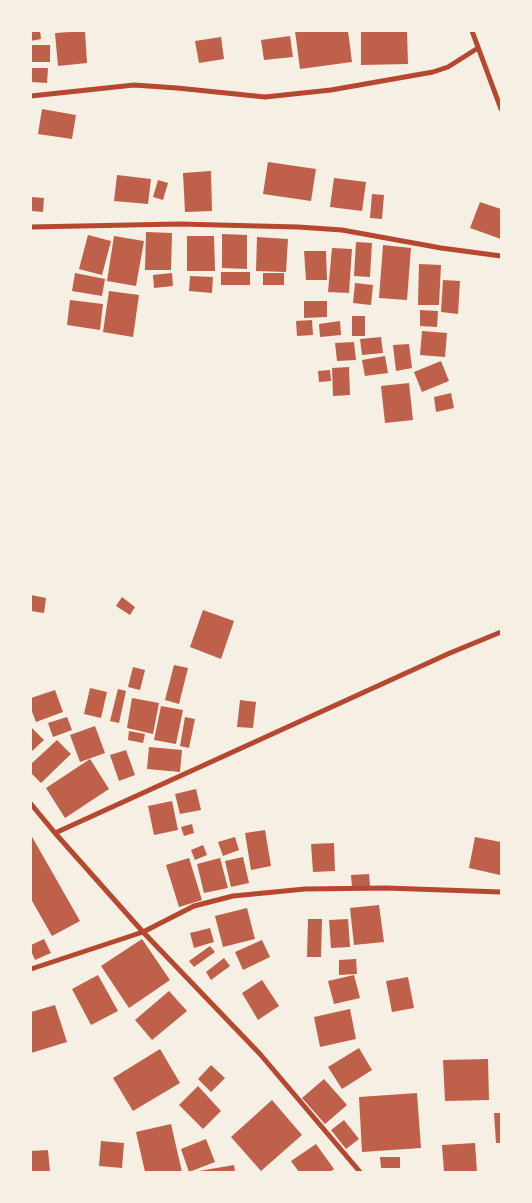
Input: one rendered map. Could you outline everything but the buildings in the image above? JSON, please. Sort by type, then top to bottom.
[{"type":"street","points":[[472,31],[501,109]]},
{"type":"street","points":[[31,96],[134,85],[264,97],[331,90],[433,72],[448,67],[478,48]]},
{"type":"street","points":[[31,227],[179,224],[298,227],[342,230],[441,248],[501,256]]},
{"type":"street","points":[[55,833],[450,652],[501,632]]},
{"type":"street","points":[[31,804],[143,932],[260,1054],[360,1172]]},
{"type":"street","points":[[31,969],[143,932],[194,906],[233,896],[305,889],[386,888],[501,892]]}]
